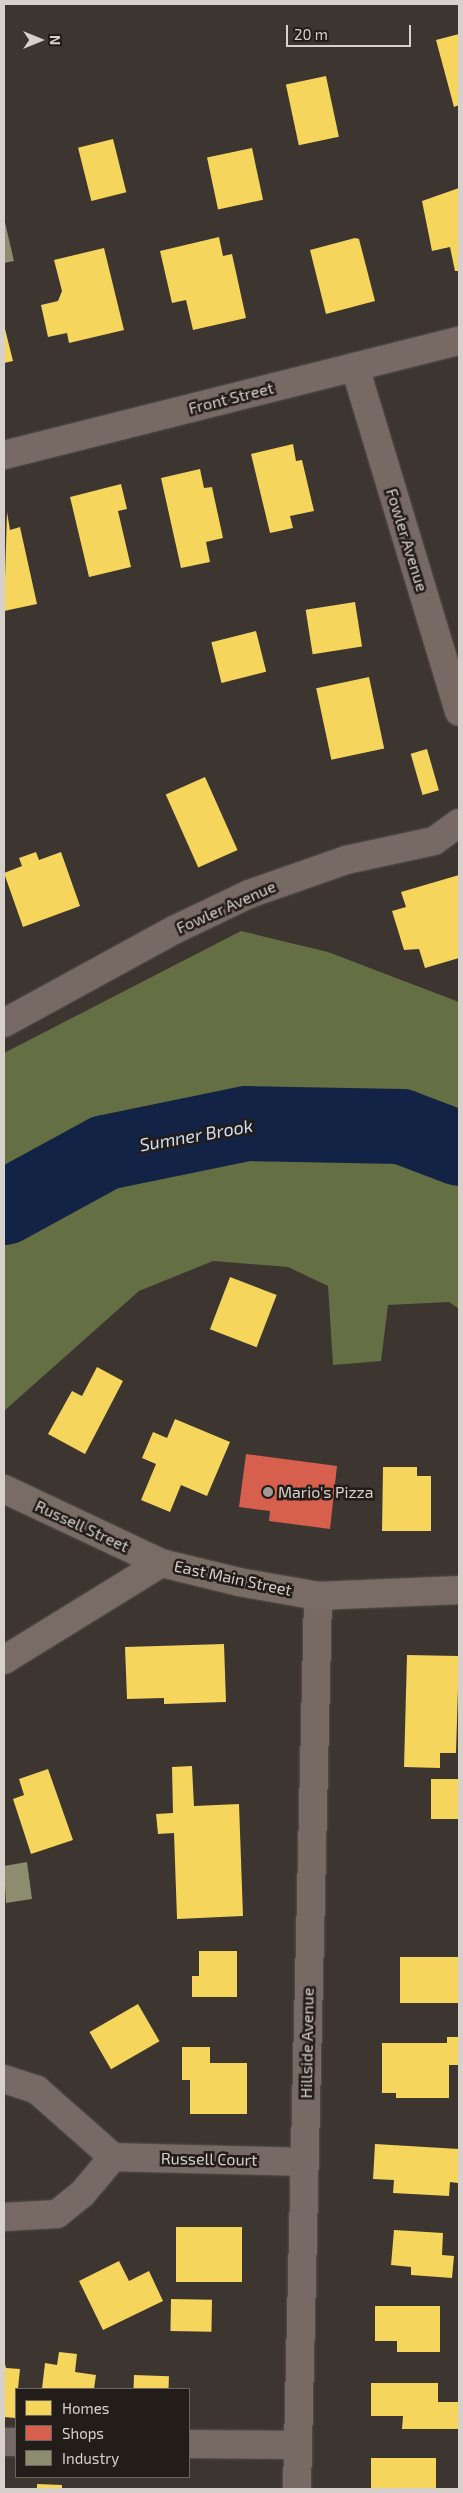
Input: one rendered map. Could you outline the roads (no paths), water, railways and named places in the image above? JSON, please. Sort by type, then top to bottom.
[{"type":"main road","name":"Russell Street","points":[[4,1489],[161,1563]]},
{"type":"main road","name":"East Main Street","points":[[4,1660],[161,1563],[318,1596],[459,1590]]},
{"type":"street","name":"Front Street","points":[[4,455],[459,341]]},
{"type":"street","name":"Fowler Avenue","points":[[355,367],[459,712]]},
{"type":"street","name":"Fowler Avenue","points":[[4,1023],[174,930],[249,894],[346,860],[434,841],[459,823]]},
{"type":"street","name":"Hillside Avenue","points":[[297,2489],[318,1596]]},
{"type":"street","points":[[4,2079],[37,2090],[113,2157],[82,2194],[58,2214],[4,2217]]},
{"type":"street","name":"Russell Court","points":[[113,2157],[304,2162]]},
{"type":"street","points":[[190,2444],[298,2445]]},
{"type":"waterway","name":"Sumner Brook","points":[[4,1207],[105,1152],[246,1123],[401,1126],[459,1148]]},
{"type":"place","name":"Mario's Pizza","points":[[268,1492]]}]
